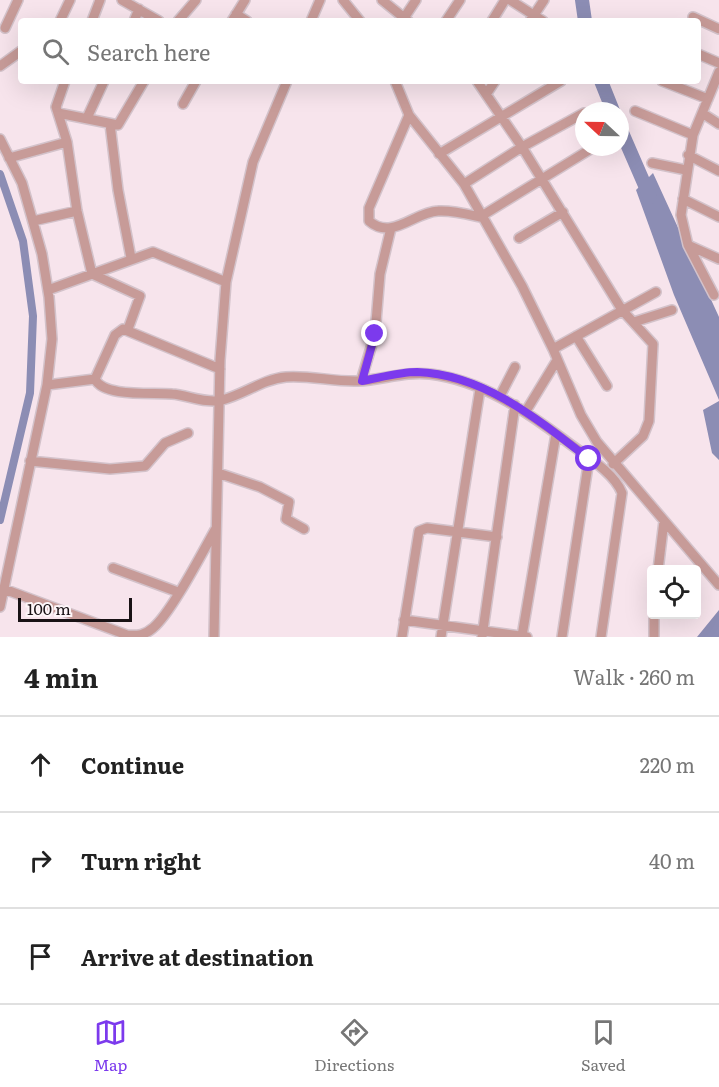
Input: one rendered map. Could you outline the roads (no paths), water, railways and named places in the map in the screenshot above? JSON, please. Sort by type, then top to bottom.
[{"type":"street","points":[[5,28],[18,0]]},
{"type":"street","points":[[61,18],[70,0]]},
{"type":"street","points":[[93,18],[100,0]]},
{"type":"street","points":[[122,0],[138,5],[155,18]]},
{"type":"street","points":[[180,18],[196,0]]},
{"type":"street","points":[[312,18],[320,0]]},
{"type":"street","points":[[343,0],[358,18]]},
{"type":"street","points":[[382,0],[405,18]]},
{"type":"street","points":[[407,18],[416,0]]},
{"type":"street","points":[[448,18],[460,0]]},
{"type":"street","points":[[494,18],[507,0],[532,18],[544,0]]},
{"type":"street","points":[[234,18],[241,1]]},
{"type":"street","points":[[701,21],[719,29]]},
{"type":"street","points":[[0,66],[18,53]]},
{"type":"street","points":[[701,55],[719,63]]},
{"type":"street","points":[[714,295],[688,245],[682,222],[688,155],[693,135],[718,76]]},
{"type":"street","points":[[63,84],[56,102],[67,142],[77,211],[92,274]]},
{"type":"street","points":[[87,118],[103,84]]},
{"type":"street","points":[[58,113],[110,124],[120,123],[142,84]]},
{"type":"street","points":[[183,104],[194,84]]},
{"type":"street","points":[[214,637],[220,369],[226,282],[253,162],[286,84]]},
{"type":"street","points":[[395,84],[409,115],[464,184],[480,217],[522,286],[553,349],[581,415],[612,463],[719,585]]},
{"type":"street","points":[[480,84],[522,147],[622,310],[649,338],[654,352],[649,421],[643,436],[603,471]]},
{"type":"street","points":[[487,93],[493,84]]},
{"type":"street","points":[[439,154],[556,84]]},
{"type":"street","points":[[670,84],[708,99]]},
{"type":"street","points":[[635,111],[693,135]]},
{"type":"street","points":[[702,113],[719,124]]},
{"type":"street","points":[[409,115],[368,216],[375,226],[392,228],[438,211],[480,217],[580,156]]},
{"type":"street","points":[[464,184],[522,147],[575,117]]},
{"type":"street","points":[[110,124],[118,190],[131,258]]},
{"type":"street","points":[[0,140],[22,183],[33,221],[48,290],[52,339],[47,386],[0,607]]},
{"type":"street","points":[[9,158],[67,142]]},
{"type":"street","points":[[688,155],[719,171]]},
{"type":"street","points":[[651,163],[686,170]]},
{"type":"street","points":[[683,199],[719,218]]},
{"type":"street","points":[[33,221],[77,211]]},
{"type":"street","points":[[519,238],[562,212]]},
{"type":"street","points":[[362,381],[375,334],[380,274],[392,228]]},
{"type":"street","points":[[688,245],[719,259]]},
{"type":"street","points":[[48,290],[146,253],[161,253],[226,282]]},
{"type":"street","points":[[92,274],[140,296],[128,329]]},
{"type":"street","points":[[553,349],[656,292]]},
{"type":"street","points":[[634,322],[672,310]]},
{"type":"street","points":[[95,379],[118,330],[128,329],[220,369]]},
{"type":"street","points":[[576,336],[607,386]]},
{"type":"street","points":[[526,411],[557,360]]},
{"type":"street","points":[[500,396],[515,367]]},
{"type":"street","points":[[95,379],[99,384],[127,393],[172,394],[220,401],[282,378],[332,382],[362,381],[415,372],[457,380],[500,396],[526,411],[589,459],[620,487],[622,499],[601,637]]},
{"type":"street","points":[[47,386],[95,379]]},
{"type":"street","points":[[441,637],[480,389]]},
{"type":"street","points":[[482,634],[516,405]]},
{"type":"street","points":[[30,461],[110,469],[145,466],[165,443],[188,433]]},
{"type":"street","points":[[404,620],[443,625],[482,634],[525,637],[556,434]]},
{"type":"street","points":[[562,637],[589,459]]},
{"type":"street","points":[[218,473],[260,487],[289,502],[286,519],[304,529]]},
{"type":"street","points":[[659,565],[664,521]]},
{"type":"street","points":[[4,589],[127,635],[137,636],[154,628],[217,528]]},
{"type":"street","points":[[402,637],[419,531],[427,528],[496,537]]},
{"type":"street","points":[[113,568],[178,592]]},
{"type":"street","points":[[654,619],[654,637]]},
{"type":"water","points":[[653,173],[719,317],[719,400],[674,295],[636,190]]},
{"type":"water","points":[[719,401],[719,460],[712,453],[703,410]]},
{"type":"water","points":[[719,610],[719,637],[697,637]]},
{"type":"waterway","points":[[582,0],[585,18]]},
{"type":"waterway","points":[[602,84],[609,102]]},
{"type":"waterway","points":[[629,149],[650,197]]},
{"type":"waterway","points":[[0,174],[23,241],[33,316],[30,393],[0,520]]}]
